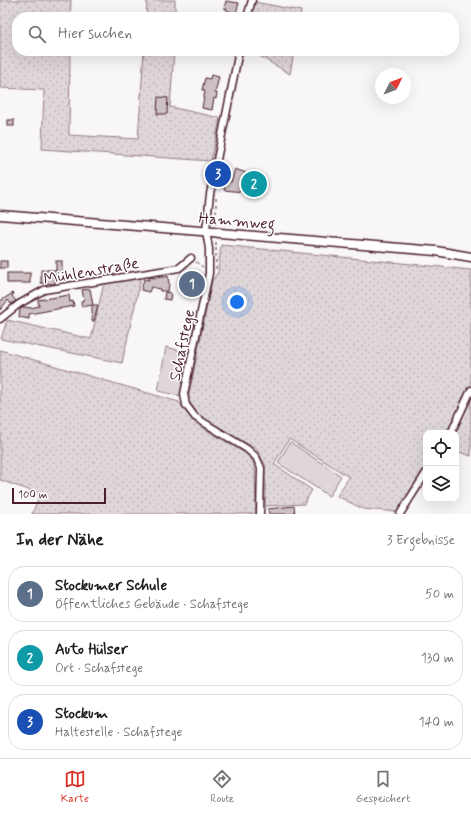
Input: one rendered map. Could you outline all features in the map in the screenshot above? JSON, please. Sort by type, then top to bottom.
[{"type":"main road","name":"Hammweg","points":[[0,215],[436,251],[471,257]]},
{"type":"street","points":[[248,12],[252,0]]},
{"type":"street","name":"Schafstege","points":[[238,56],[210,194],[213,232],[209,249],[209,272],[184,394],[186,405],[195,417],[247,449],[256,457],[261,468],[260,514]]},
{"type":"street","name":"Mühlenstraße","points":[[0,318],[19,304],[44,290],[179,268],[191,258]]},
{"type":"street","points":[[452,430],[471,390]]},
{"type":"street","points":[[400,514],[423,478]]},
{"type":"path","points":[[191,258],[209,272]]},
{"type":"shaded area","points":[[0,0],[71,0],[70,12],[12,12],[12,56],[70,56],[69,135],[138,139],[144,56],[174,56],[170,107],[220,118],[211,161],[42,149],[44,90],[0,88]]},
{"type":"shaded area","points":[[147,0],[175,0],[175,12],[146,12]]},
{"type":"shaded area","points":[[255,2],[301,11],[301,12],[252,12]]},
{"type":"shaded area","points":[[259,56],[293,56],[290,74]]},
{"type":"shaded area","points":[[221,245],[471,270],[471,384],[448,430],[423,430],[423,472],[398,512],[363,509],[337,496],[349,477],[289,439],[274,464],[312,490],[304,504],[265,506],[265,464],[256,449],[199,415],[188,400],[212,281],[218,272]]},
{"type":"shaded area","points":[[141,278],[122,363],[1,339],[7,320],[91,339],[104,283]]},
{"type":"shaded area","points":[[166,347],[189,353],[181,396],[158,391]]},
{"type":"shaded area","points":[[0,350],[179,402],[195,423],[243,452],[252,460],[255,468],[256,514],[32,514],[40,494],[0,480]]},
{"type":"shaded area","points":[[471,398],[471,456],[459,452],[459,430],[455,430]]},
{"type":"shaded area","points":[[290,442],[341,476],[329,496],[278,463]]},
{"type":"building","points":[[226,1],[239,3],[236,12],[227,11],[227,9],[224,8]]},
{"type":"building","points":[[211,75],[219,77],[215,93],[217,93],[216,99],[214,98],[212,110],[202,108],[205,91],[202,90],[205,78],[210,79]]},
{"type":"building","points":[[158,97],[168,98],[167,114],[157,114]]},
{"type":"building","points":[[8,120],[14,120],[14,126],[8,126]]},
{"type":"building","points":[[235,169],[249,174],[261,182],[253,197],[244,192],[224,190],[226,181],[231,182]]},
{"type":"building","points":[[0,261],[7,261],[7,268],[0,268]]},
{"type":"building","points":[[56,261],[62,261],[62,273],[56,273]]},
{"type":"building","points":[[41,270],[56,270],[55,284],[41,283]]},
{"type":"building","points":[[186,271],[202,275],[198,295],[187,293],[188,286],[180,282],[181,275],[185,276]]},
{"type":"building","points":[[7,273],[30,273],[30,283],[7,283]]},
{"type":"building","points":[[168,276],[168,291],[160,291],[160,289],[151,287],[149,292],[141,290],[144,279],[149,280],[149,277],[155,278]]},
{"type":"building","points":[[90,289],[93,305],[98,305],[94,321],[92,321],[92,305],[82,307],[81,301],[84,300],[82,290]]},
{"type":"building","points":[[165,292],[171,293],[170,300],[164,299]]},
{"type":"building","points":[[13,293],[14,294],[12,296],[16,301],[11,304],[8,300],[0,310],[0,301]]},
{"type":"building","points":[[69,295],[70,302],[73,301],[74,306],[29,314],[29,319],[19,317],[20,309],[24,307],[31,308],[39,306],[38,300]]},
{"type":"building","points":[[294,506],[295,514],[269,514],[268,509]]},
{"type":"place","name":"Stockum","points":[[218,174]]},
{"type":"place","name":"Auto Hülser","points":[[254,184]]},
{"type":"place","name":"Stockumer Schule","points":[[192,284]]}]
